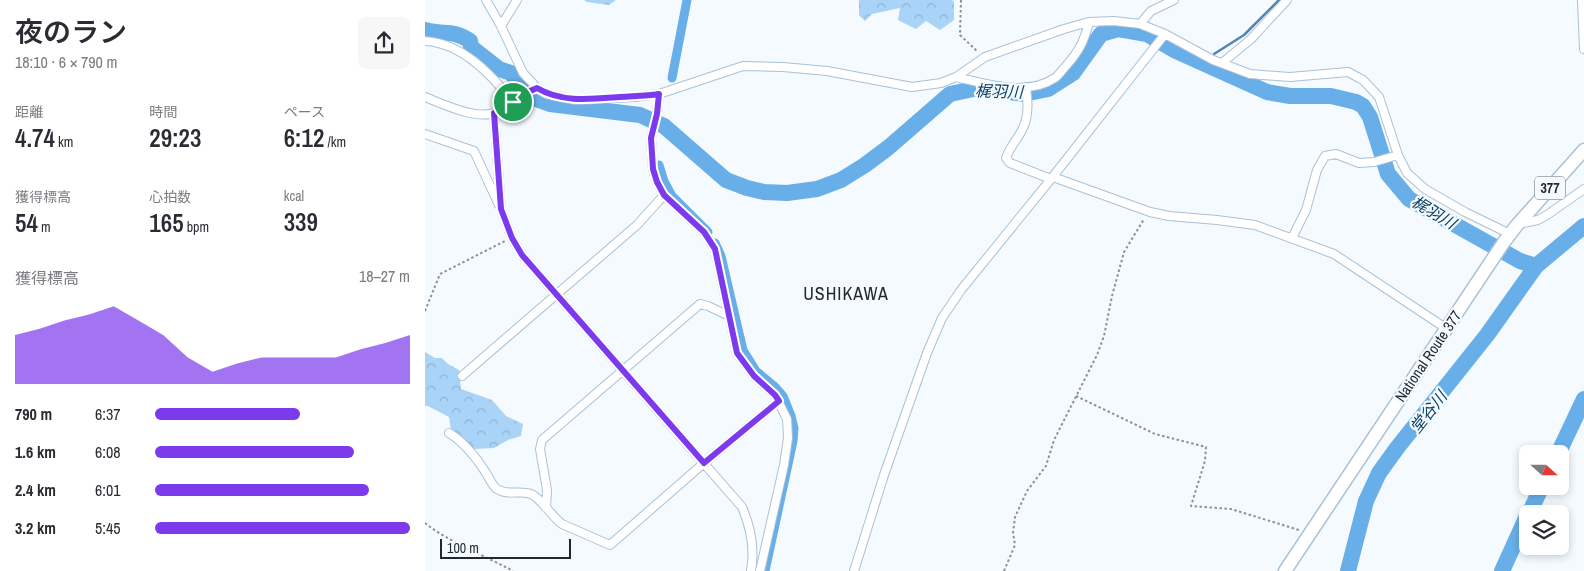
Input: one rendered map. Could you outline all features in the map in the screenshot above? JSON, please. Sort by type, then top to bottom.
[{"type":"highway","name":"National Route 377","points":[[1285,571],[1510,234],[1584,150]]},
{"type":"street","points":[[486,0],[533,90],[576,100],[659,94],[743,66],[783,66],[827,71],[912,87],[941,83],[956,78],[985,57],[1089,22],[1114,21],[1140,24],[1221,63],[1250,74],[1290,77],[1348,72],[1363,80],[1379,97],[1395,156],[1407,173],[1425,189],[1465,212],[1510,234],[1547,216],[1584,189]]},
{"type":"street","points":[[501,26],[517,0]]},
{"type":"street","points":[[1140,24],[1151,11],[1174,0]]},
{"type":"street","points":[[1221,63],[1251,39],[1287,0]]},
{"type":"street","points":[[1582,0],[1584,49]]},
{"type":"street","points":[[956,78],[1001,87],[1026,88],[1043,84],[1056,77],[1084,41],[1089,22]]},
{"type":"street","points":[[854,571],[884,475],[927,353],[942,318],[961,290],[1052,178],[1163,35]]},
{"type":"street","points":[[425,41],[446,44],[459,52],[484,70],[514,101]]},
{"type":"street","points":[[1026,88],[1028,104],[1023,130],[1011,145],[1007,158],[1010,163],[1149,211],[1169,216],[1217,220],[1255,226],[1292,238],[1334,254],[1447,329]]},
{"type":"street","points":[[425,98],[474,114],[494,113],[533,90]]},
{"type":"street","points":[[659,94],[657,114],[651,138],[653,169],[657,182],[664,195],[704,232],[715,249],[737,353],[754,376],[775,395],[787,420],[788,438],[784,465],[759,571]]},
{"type":"street","points":[[494,113],[501,209]]},
{"type":"street","points":[[425,134],[474,151],[501,209],[512,238],[522,255],[742,507],[749,522],[752,537],[751,571]]},
{"type":"street","points":[[1292,238],[1305,210],[1317,170],[1325,156],[1336,154],[1359,163],[1374,162],[1395,156]]},
{"type":"street","points":[[462,376],[637,225],[664,195]]},
{"type":"street","points":[[546,508],[547,490],[540,449],[542,440],[700,304],[729,316]]},
{"type":"street","points":[[449,433],[462,441],[482,466],[496,488],[507,493],[522,492],[533,494],[562,524],[609,545],[779,401]]},
{"type":"path","points":[[961,0],[960,35],[985,57]]},
{"type":"path","points":[[1004,571],[1015,545],[1013,533],[1015,517],[1027,492],[1046,466],[1054,440],[1097,355],[1104,336],[1124,252],[1149,211]]},
{"type":"path","points":[[425,311],[440,274],[512,238]]},
{"type":"path","points":[[1076,396],[1155,434],[1206,447],[1205,461],[1191,506],[1231,509],[1309,534]]},
{"type":"path","points":[[425,523],[438,534],[485,555],[513,571]]},
{"type":"green space","points":[[584,0],[616,0],[609,5]]},
{"type":"green space","points":[[859,0],[952,0],[954,2],[954,20],[940,30],[926,21],[916,29],[898,20],[900,8],[872,14],[865,21],[859,15]]},
{"type":"green space","points":[[425,352],[435,358],[442,358],[459,370],[461,389],[492,400],[506,416],[523,424],[521,436],[508,440],[494,448],[474,449],[451,430],[449,417],[425,406]]},
{"type":"waterway","points":[[672,78],[687,0]]},
{"type":"waterway","points":[[1214,54],[1244,35],[1279,0]]},
{"type":"waterway","name":"梶羽川","points":[[425,30],[452,33],[470,41],[471,47],[499,69],[511,73],[533,98],[550,104],[640,115],[664,126],[726,180],[764,192],[787,193],[817,189],[841,180],[889,147],[950,94],[978,88],[1024,94],[1048,89],[1073,73],[1101,34],[1118,29],[1147,34],[1176,51],[1267,92],[1290,96],[1331,96],[1356,102],[1363,106],[1370,117],[1388,174],[1409,199],[1520,261],[1536,266]]},
{"type":"waterway","points":[[659,165],[664,181],[672,196],[708,232]]},
{"type":"waterway","name":"堂谷川","points":[[1348,571],[1366,501],[1379,473],[1487,335],[1536,266],[1584,226]]},
{"type":"waterway","points":[[715,243],[721,256],[743,350],[756,371],[783,396],[794,428],[793,441],[765,571]]},
{"type":"waterway","points":[[1562,445],[1584,399]]},
{"type":"waterway","points":[[1533,505],[1538,495]]},
{"type":"waterway","points":[[1502,571],[1519,534]]},
{"type":"district","name":"USHIKAWA","points":[[846,293]]},
{"type":"route","points":[[537,88],[546,94],[576,100],[659,94],[657,114],[651,138],[653,169],[657,182],[664,195],[704,232],[715,249],[737,353],[754,376],[779,401],[704,463],[522,255],[512,238],[501,209],[494,113],[513,102],[537,88]]}]
